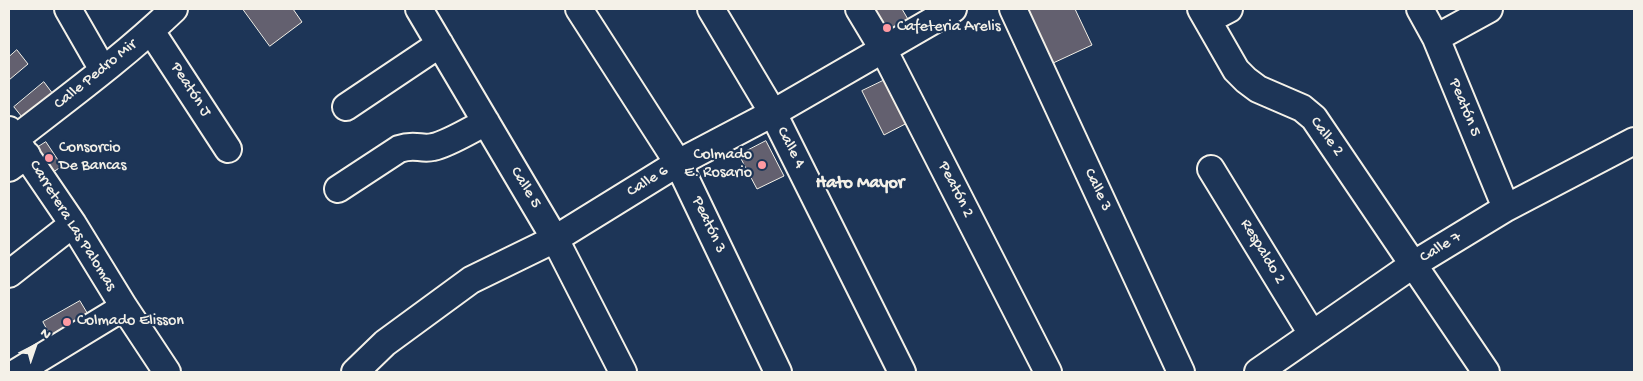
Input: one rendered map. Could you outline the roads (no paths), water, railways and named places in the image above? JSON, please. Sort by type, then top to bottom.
[{"type":"street","points":[[68,9],[103,70]]},
{"type":"street","name":"Calle Pedro Mir","points":[[15,148],[174,9]]},
{"type":"street","name":"Calle 5","points":[[419,9],[555,239],[623,372]]},
{"type":"street","name":"Peatón 3","points":[[579,9],[678,163],[778,372]]},
{"type":"street","name":"Calle 4","points":[[711,9],[773,113],[902,372]]},
{"type":"street","name":"Peatón 2","points":[[859,9],[883,49],[1048,372]]},
{"type":"street","name":"Calle 6","points":[[355,372],[385,343],[471,280],[555,239],[678,163],[773,113],[953,9]]},
{"type":"street","name":"Calle 3","points":[[1013,9],[1182,372]]},
{"type":"street","name":"Peatón 5","points":[[1420,9],[1436,38],[1506,208]]},
{"type":"street","points":[[1436,38],[1489,9]]},
{"type":"street","name":"Calle 2","points":[[1213,12],[1236,70],[1258,89],[1302,108],[1314,118],[1486,372]]},
{"type":"street","name":"Peatón J","points":[[151,31],[228,149]]},
{"type":"street","points":[[346,107],[440,44]]},
{"type":"street","points":[[338,189],[399,149],[408,146],[436,147],[486,122]]},
{"type":"street","name":"Calle 7","points":[[1258,372],[1414,264],[1506,208],[1634,141]]},
{"type":"street","name":"Carretera Las Palomas","points":[[15,148],[74,224],[124,307],[167,372]]},
{"type":"street","name":"Respaldo 2","points":[[1211,169],[1312,334]]},
{"type":"street","points":[[9,274],[74,224]]},
{"type":"street","points":[[17,372],[124,307]]},
{"type":"place","name":"Cafeteria Arelis","points":[[887,28]]},
{"type":"place","name":"Consorcio De Bancas","points":[[49,158]]},
{"type":"place","name":"Colmado E. Rosario","points":[[762,165]]},
{"type":"place","name":"Colmado Elisson","points":[[67,322]]},
{"type":"district","name":"Hato Mayor","points":[[860,184]]}]
